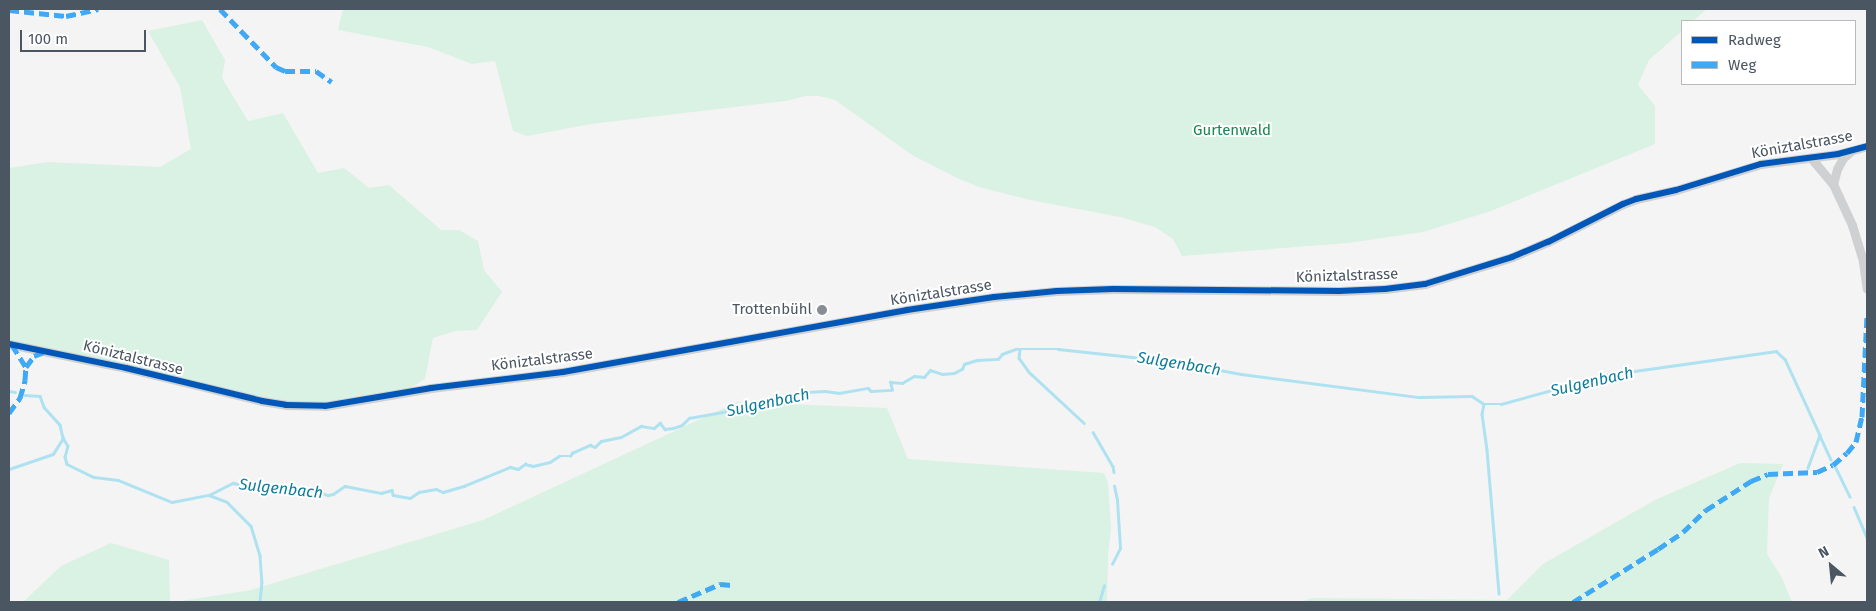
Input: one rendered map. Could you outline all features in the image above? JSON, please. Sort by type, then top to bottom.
[{"type":"street","name":"Köniztalstrasse","points":[[9,344],[107,364],[262,401],[286,405],[325,406],[440,386],[563,372],[907,310],[994,298],[1103,289],[1339,291],[1385,289],[1425,284],[1512,257],[1548,242],[1622,204],[1636,199],[1676,190],[1761,164],[1850,152],[1867,146]]},
{"type":"street","name":"Köniztalstrasse","points":[[1833,184],[1837,169],[1850,152]]},
{"type":"street","points":[[1811,158],[1833,184],[1852,225],[1864,262],[1867,289]]},
{"type":"green space","name":"Gurtenwald","points":[[343,9],[1707,9],[1694,20],[1681,20],[1681,32],[1649,60],[1638,85],[1655,106],[1655,144],[1491,211],[1423,232],[1348,243],[1182,256],[1173,239],[1155,227],[1120,217],[1030,200],[979,187],[957,178],[912,155],[835,100],[819,96],[805,96],[786,101],[591,124],[527,136],[513,131],[495,61],[472,64],[428,47],[338,30]]},
{"type":"green space","points":[[202,20],[225,60],[222,78],[248,121],[283,113],[318,173],[344,168],[369,188],[389,185],[441,230],[459,230],[478,241],[484,270],[502,292],[477,330],[455,331],[433,338],[425,379],[406,391],[349,401],[287,405],[9,347],[9,168],[48,162],[160,167],[191,149],[180,87],[148,31]]},
{"type":"green space","points":[[737,402],[887,408],[908,459],[1104,473],[1108,483],[1111,528],[1107,602],[175,602],[251,590],[483,520]]},
{"type":"green space","points":[[1740,463],[1783,464],[1769,498],[1767,554],[1782,578],[1792,602],[1301,602],[1312,598],[1507,600],[1543,564],[1655,500]]},
{"type":"green space","points":[[111,543],[169,560],[170,602],[23,602],[61,566]]},
{"type":"waterway","name":"Sulgenbach","points":[[25,395],[40,396],[44,407],[60,425],[63,438],[68,446],[65,457],[67,464],[94,477],[118,480],[172,502],[209,495],[233,483],[256,488],[265,484],[301,492],[314,490],[328,495],[345,486],[381,493],[392,490],[393,495],[410,498],[419,492],[436,489],[443,492],[464,486],[510,467],[518,469],[525,464],[533,466],[550,462],[559,456],[570,456],[572,453],[590,445],[595,447],[601,441],[621,437],[641,426],[654,428],[660,423],[665,429],[673,428],[682,425],[689,418],[751,407],[762,401],[776,405],[798,399],[807,392],[825,391],[839,393],[868,388],[871,391],[892,390],[890,382],[902,383],[914,376],[924,377],[930,370],[942,374],[954,373],[962,369],[964,364],[977,360],[998,359],[1002,354],[1016,349],[1058,349],[1171,361],[1241,374],[1419,397],[1472,396],[1484,404],[1501,404],[1606,375],[1776,351],[1785,359],[1820,435],[1808,468]]},
{"type":"waterway","points":[[1020,349],[1019,358],[1029,372],[1084,423]]},
{"type":"waterway","name":"Sulgenbach","points":[[9,391],[15,392]]},
{"type":"waterway","points":[[1484,404],[1482,414],[1487,450],[1499,593]]},
{"type":"waterway","points":[[1093,432],[1113,466],[1114,472]]},
{"type":"waterway","points":[[1820,436],[1831,460]]},
{"type":"waterway","points":[[9,469],[53,454],[63,438]]},
{"type":"waterway","points":[[1835,466],[1850,497]]},
{"type":"waterway","points":[[1112,564],[1120,548],[1117,500],[1114,486]]},
{"type":"waterway","points":[[209,495],[227,502],[251,526],[260,556],[262,582],[260,602]]},
{"type":"waterway","points":[[1854,507],[1867,537]]},
{"type":"waterway","points":[[1099,602],[1104,586]]},
{"type":"marked path","points":[[9,10],[66,16],[98,9]]},
{"type":"marked path","points":[[220,9],[276,67],[285,71],[316,71],[332,82]]},
{"type":"marked path","points":[[1573,602],[1658,549],[1683,532],[1706,510],[1751,481],[1768,474],[1817,472],[1833,465],[1847,453],[1856,442],[1862,417],[1867,316]]},
{"type":"marked path","points":[[12,345],[26,367]]},
{"type":"marked path","points":[[9,413],[20,398],[26,367],[34,356],[44,352]]},
{"type":"marked path","points":[[678,602],[720,584],[732,585]]},
{"type":"cycle path","points":[[9,344],[126,368],[262,401],[286,405],[325,406],[431,388],[563,372],[907,310],[994,297],[1057,291],[1113,289],[1339,291],[1385,289],[1425,284],[1512,257],[1548,242],[1636,199],[1676,190],[1761,164],[1838,154],[1867,146]]},
{"type":"place","name":"Trottenbühl","points":[[822,310]]}]
